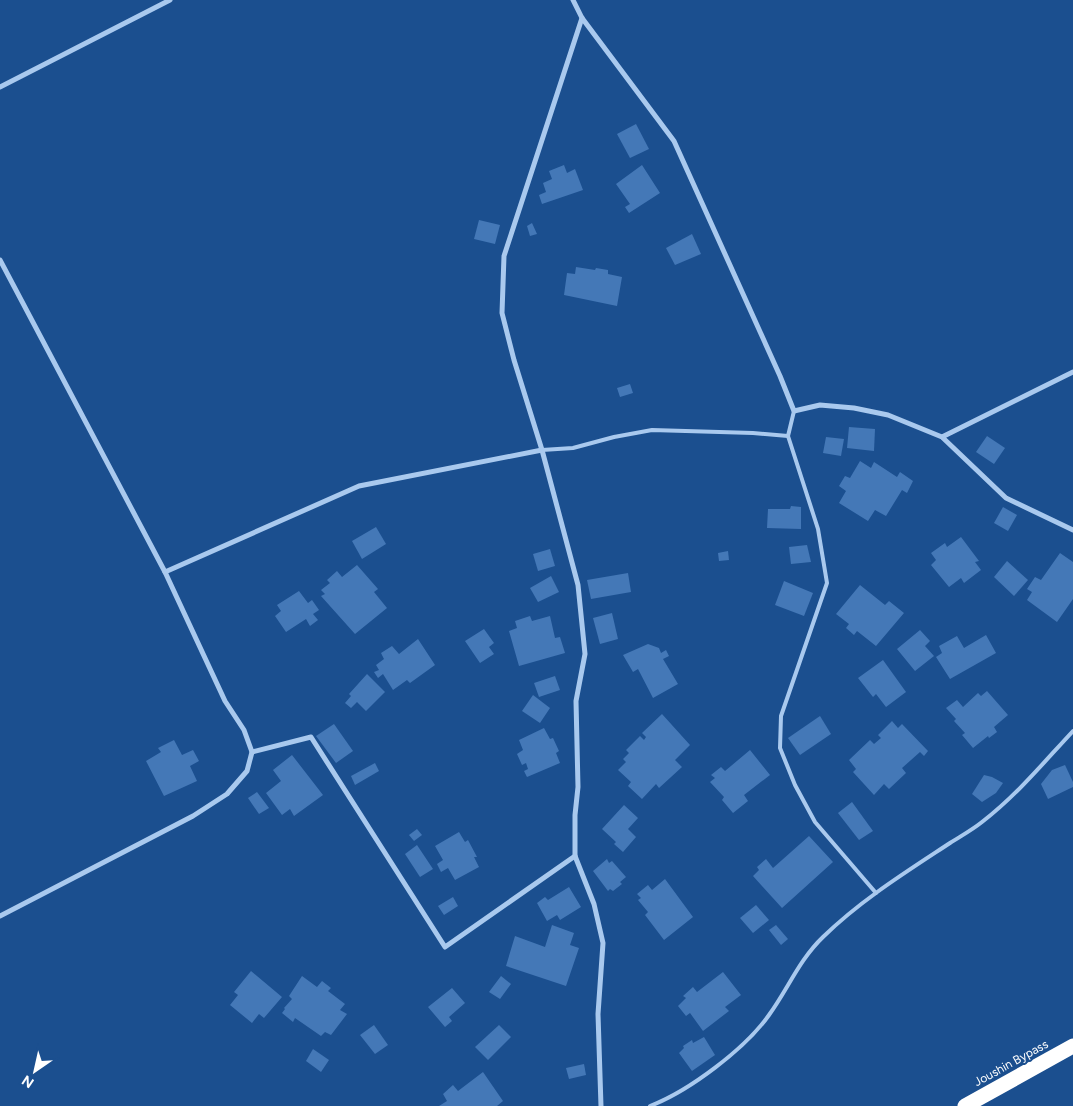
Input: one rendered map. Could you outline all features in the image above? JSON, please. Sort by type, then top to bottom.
[{"type":"highway","name":"Joushin Bypass","points":[[964,1106],[1073,1046]]},
{"type":"street","points":[[0,87],[170,0]]},
{"type":"street","points":[[573,0],[582,18],[674,141],[794,411],[820,405],[854,408],[888,415],[942,437],[1006,498],[1073,530]]},
{"type":"street","points":[[582,18],[504,256],[502,313],[514,360],[542,450],[578,585],[585,654],[576,701],[578,787],[575,815],[575,856],[594,904],[602,943],[598,1014],[601,1106]]},
{"type":"street","points":[[0,260],[165,572],[225,701],[244,730],[252,752],[247,771],[227,794],[193,816],[0,916]]},
{"type":"street","points":[[942,437],[1073,372]]},
{"type":"street","points":[[165,572],[359,486],[542,450]]},
{"type":"street","points":[[252,752],[311,737],[444,947],[575,856]]},
{"type":"lane","points":[[794,411],[788,436],[818,529],[827,583],[781,716],[780,748],[795,785],[815,822],[876,893]]},
{"type":"lane","points":[[542,450],[573,448],[614,437],[652,430],[744,432],[788,436]]},
{"type":"lane","points":[[650,1106],[662,1102],[702,1079],[742,1045],[768,1017],[798,967],[821,938],[859,904],[982,823],[1016,792],[1073,731]]},
{"type":"building","points":[[636,124],[649,149],[630,158],[617,134]]},
{"type":"building","points":[[564,165],[567,173],[575,169],[583,190],[542,204],[539,195],[546,192],[543,183],[552,179],[549,171]]},
{"type":"building","points":[[642,165],[660,193],[629,213],[625,207],[630,204],[616,184]]},
{"type":"building","points":[[479,220],[500,225],[495,244],[474,239]]},
{"type":"building","points":[[532,223],[537,234],[530,236],[527,226]]},
{"type":"building","points":[[692,234],[701,254],[675,265],[666,248]]},
{"type":"building","points":[[576,267],[608,270],[608,274],[622,277],[617,306],[564,295],[567,273],[575,274]]},
{"type":"building","points":[[630,384],[633,393],[620,397],[617,388]]},
{"type":"building","points":[[849,427],[875,429],[874,451],[847,448]]},
{"type":"building","points":[[987,436],[1005,448],[994,464],[976,452]]},
{"type":"building","points":[[826,437],[844,439],[841,456],[823,453]]},
{"type":"building","points":[[860,461],[871,468],[874,462],[897,477],[900,472],[913,481],[907,493],[902,490],[886,516],[875,510],[868,521],[839,503],[846,491],[839,486],[845,476],[850,478]]},
{"type":"building","points":[[791,506],[801,507],[801,529],[767,528],[768,509],[790,509]]},
{"type":"building","points":[[1003,507],[1017,515],[1008,531],[994,523]]},
{"type":"building","points":[[376,527],[386,544],[362,559],[352,541]]},
{"type":"building","points":[[961,537],[979,561],[975,562],[981,570],[964,583],[961,578],[949,587],[931,565],[936,560],[931,553],[945,543],[947,547]]},
{"type":"building","points":[[807,545],[811,562],[791,564],[789,547]]},
{"type":"building","points":[[550,549],[555,566],[538,571],[533,554]]},
{"type":"building","points":[[728,551],[729,560],[719,561],[718,553]]},
{"type":"building","points":[[1060,553],[1073,562],[1073,599],[1057,622],[1027,600],[1032,592],[1027,589],[1035,577],[1041,580]]},
{"type":"building","points":[[1007,561],[1028,580],[1014,596],[994,577]]},
{"type":"building","points":[[357,565],[378,589],[374,592],[387,608],[355,634],[321,596],[325,594],[321,590],[330,583],[327,580],[337,571],[342,577]]},
{"type":"building","points":[[628,573],[631,592],[591,599],[587,580]]},
{"type":"building","points":[[551,576],[559,592],[538,602],[530,588]]},
{"type":"building","points":[[784,581],[813,593],[804,616],[775,605]]},
{"type":"building","points":[[860,585],[885,605],[889,601],[904,613],[876,646],[857,631],[854,635],[846,628],[849,624],[836,614]]},
{"type":"building","points":[[299,591],[308,603],[312,600],[319,610],[313,614],[318,620],[310,626],[306,619],[286,632],[275,616],[281,611],[277,605]]},
{"type":"building","points":[[612,613],[618,639],[600,644],[593,618]]},
{"type":"building","points":[[530,616],[532,621],[550,616],[555,638],[560,637],[565,653],[519,666],[509,631],[517,628],[515,621]]},
{"type":"building","points":[[484,629],[494,643],[489,647],[494,654],[480,663],[465,641]]},
{"type":"building","points":[[920,630],[930,641],[925,646],[934,656],[915,671],[897,649]]},
{"type":"building","points":[[986,635],[996,653],[950,679],[936,657],[942,653],[939,646],[957,636],[964,648]]},
{"type":"building","points":[[418,639],[435,665],[410,683],[407,680],[393,690],[383,674],[378,678],[374,672],[379,670],[376,665],[384,659],[381,653],[392,646],[399,654]]},
{"type":"building","points":[[648,644],[659,648],[661,653],[666,650],[669,656],[663,659],[678,684],[653,698],[638,669],[633,672],[623,655]]},
{"type":"building","points":[[883,660],[906,692],[886,707],[876,694],[873,697],[858,678]]},
{"type":"building","points":[[367,674],[385,692],[366,711],[357,702],[351,708],[345,703],[351,696],[349,694]]},
{"type":"building","points":[[555,676],[560,690],[539,697],[534,683]]},
{"type":"building","points":[[987,691],[1008,715],[994,727],[997,732],[989,738],[988,736],[973,748],[962,735],[965,733],[954,721],[956,719],[946,708],[957,700],[963,707],[978,693],[981,696]]},
{"type":"building","points":[[533,695],[550,708],[540,723],[522,711]]},
{"type":"building","points":[[662,714],[690,745],[675,760],[682,767],[659,788],[656,784],[642,799],[628,786],[631,782],[618,770],[626,762],[623,759],[629,753],[626,750],[640,736],[644,740],[646,737],[642,733]]},
{"type":"building","points":[[820,716],[831,734],[800,755],[788,738]]},
{"type":"building","points":[[892,721],[898,728],[902,724],[928,751],[924,756],[920,752],[902,768],[906,773],[889,789],[884,784],[874,795],[853,772],[856,769],[849,760],[870,740],[874,744],[881,738],[878,735]]},
{"type":"building","points":[[334,724],[353,751],[336,763],[316,736]]},
{"type":"building","points":[[544,728],[550,739],[553,738],[559,751],[556,753],[560,763],[527,777],[524,771],[528,769],[526,763],[522,765],[517,754],[523,750],[519,740]]},
{"type":"building","points":[[174,740],[182,755],[193,750],[199,761],[190,766],[197,781],[164,796],[146,761],[161,752],[158,748]]},
{"type":"building","points":[[750,750],[770,775],[744,795],[748,801],[733,813],[722,800],[724,797],[710,782],[715,778],[711,775],[721,767],[725,771]]},
{"type":"building","points":[[292,755],[323,795],[294,816],[290,809],[282,815],[266,793],[281,781],[273,770]]},
{"type":"building","points":[[375,763],[379,771],[355,785],[351,776]]},
{"type":"building","points":[[1065,765],[1073,782],[1073,787],[1048,799],[1041,784],[1052,770]]},
{"type":"building","points":[[984,775],[1003,783],[996,793],[982,802],[972,794]]},
{"type":"building","points":[[257,792],[269,808],[259,814],[248,798]]},
{"type":"building","points":[[852,802],[873,831],[859,840],[838,813]]},
{"type":"building","points":[[624,805],[638,818],[628,829],[636,837],[623,852],[614,844],[616,842],[602,829]]},
{"type":"building","points":[[417,829],[422,835],[414,841],[409,835]]},
{"type":"building","points":[[459,832],[465,842],[468,840],[477,857],[474,857],[479,867],[455,880],[448,868],[441,872],[437,864],[443,860],[435,846]]},
{"type":"building","points":[[809,836],[833,862],[782,908],[753,876],[759,870],[757,867],[766,859],[773,868]]},
{"type":"building","points":[[417,845],[433,869],[420,877],[405,854]]},
{"type":"building","points":[[607,859],[609,863],[612,861],[626,877],[620,882],[622,884],[613,891],[610,889],[608,891],[593,871]]},
{"type":"building","points":[[665,879],[693,917],[664,940],[645,915],[648,912],[638,900],[641,898],[637,894],[648,885],[652,890]]},
{"type":"building","points":[[569,887],[581,907],[560,920],[557,915],[547,921],[537,903],[545,897],[548,900]]},
{"type":"building","points":[[453,897],[458,906],[444,915],[438,906]]},
{"type":"building","points":[[756,905],[769,920],[753,933],[740,918]]},
{"type":"building","points":[[552,925],[574,933],[570,945],[579,948],[566,986],[506,966],[515,936],[545,947]]},
{"type":"building","points":[[776,925],[788,939],[781,945],[769,930]]},
{"type":"building","points":[[251,971],[282,997],[264,1018],[259,1014],[252,1023],[230,1005],[238,995],[234,992]]},
{"type":"building","points":[[723,972],[741,995],[725,1007],[729,1011],[703,1031],[690,1013],[686,1016],[678,1006],[686,998],[683,996],[693,987],[697,992]]},
{"type":"building","points":[[302,976],[317,987],[322,981],[331,988],[328,991],[345,1004],[340,1010],[347,1014],[331,1035],[325,1032],[321,1036],[295,1018],[293,1022],[282,1013],[292,999],[289,996]]},
{"type":"building","points":[[501,976],[511,984],[500,999],[489,992]]},
{"type":"building","points":[[452,988],[465,1003],[449,1017],[452,1021],[445,1027],[428,1007]]},
{"type":"building","points":[[374,1025],[388,1045],[375,1054],[360,1035]]},
{"type":"building","points":[[499,1025],[511,1037],[488,1060],[475,1047]]},
{"type":"building","points":[[704,1037],[715,1055],[692,1071],[679,1053],[684,1048],[683,1046],[692,1040],[693,1043]]},
{"type":"building","points":[[313,1049],[329,1060],[321,1072],[306,1061]]},
{"type":"building","points":[[584,1064],[586,1075],[569,1079],[566,1068]]},
{"type":"building","points":[[483,1072],[503,1101],[497,1106],[439,1106],[447,1101],[443,1094],[453,1085],[458,1091]]}]
